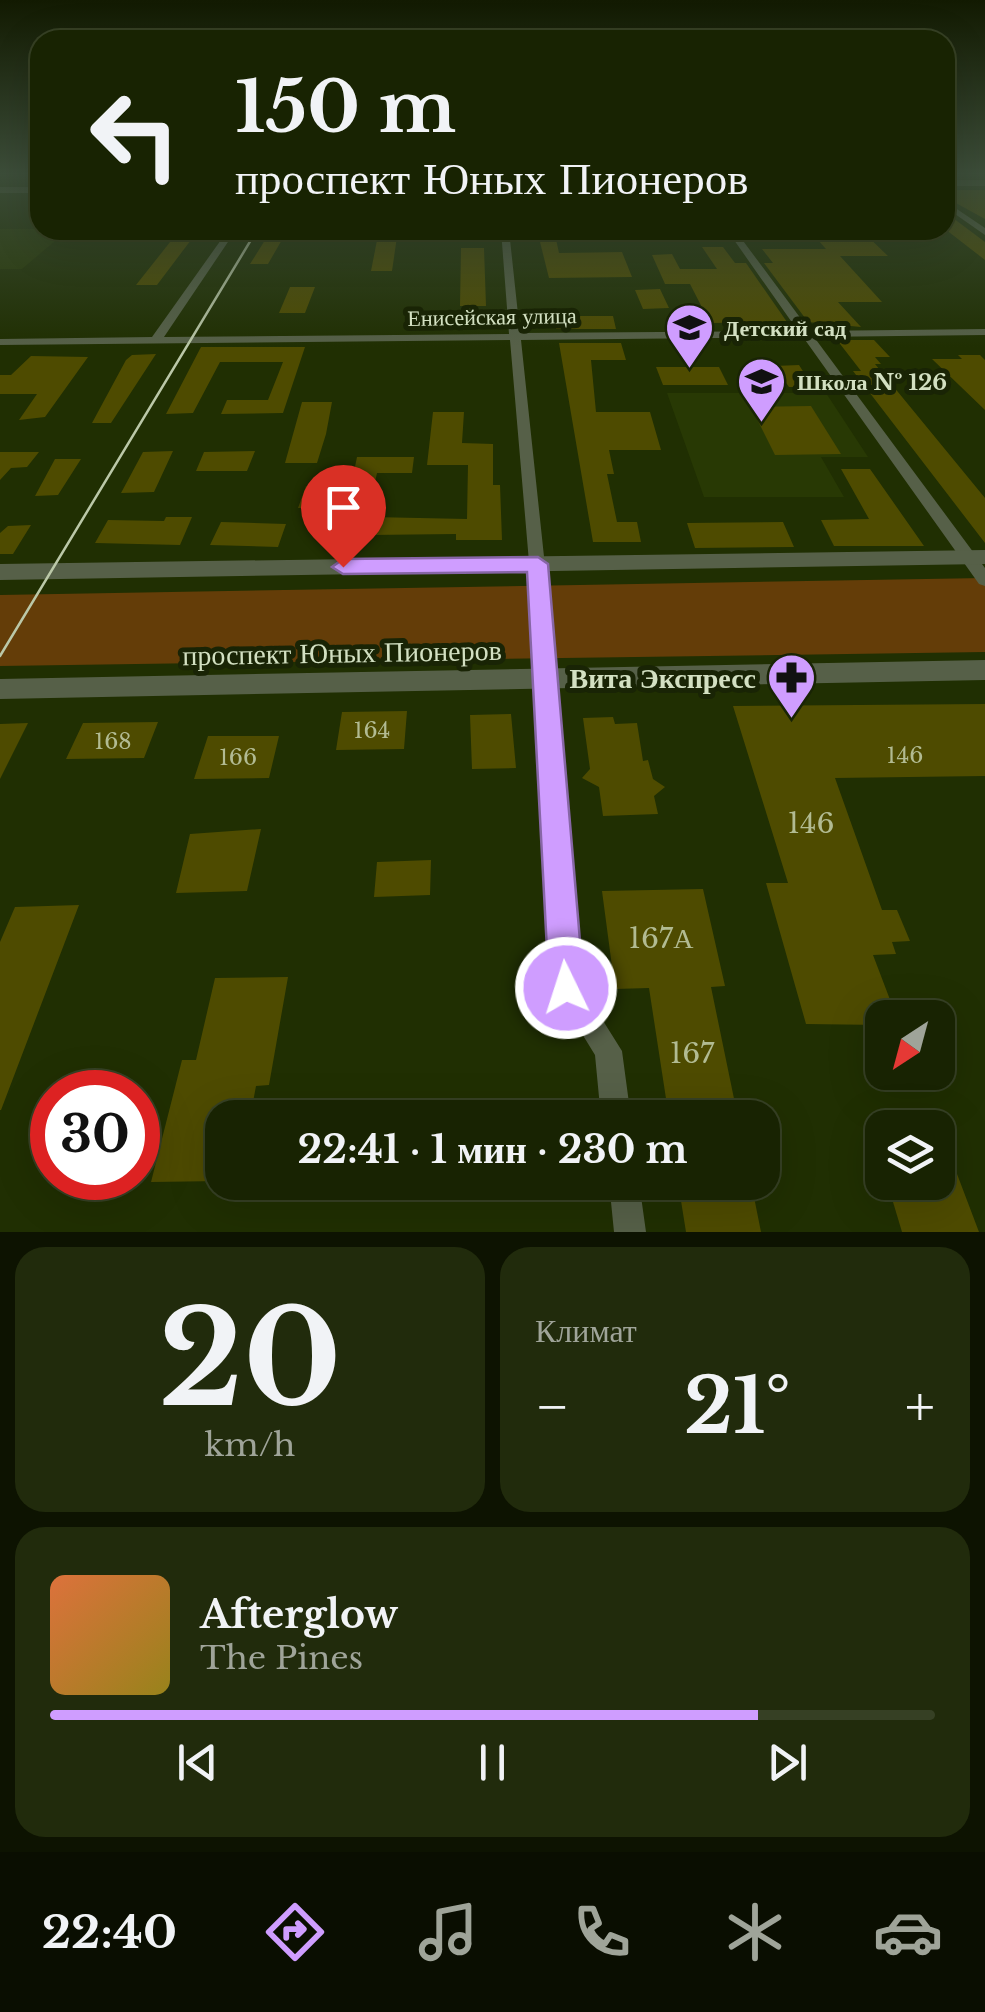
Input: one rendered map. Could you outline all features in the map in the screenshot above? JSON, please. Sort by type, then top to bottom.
[{"type":"street","points":[[156,340],[225,240]]},
{"type":"street","points":[[506,240],[548,678],[566,988],[608,1051],[614,1100]]},
{"type":"street","points":[[739,240],[977,557],[985,580]]},
{"type":"street","name":"Енисейская улица","points":[[0,342],[985,332]]},
{"type":"street","points":[[0,572],[977,557]]},
{"type":"street","name":"проспект Юных Пионеров","points":[[0,690],[985,670]]},
{"type":"street","points":[[626,1200],[630,1232]]},
{"type":"shaded area","points":[[0,232],[30,232],[30,240],[56,240],[22,269],[0,269]]},
{"type":"shaded area","name":"Школа № 126","points":[[667,393],[826,393],[868,457],[821,457],[844,497],[704,497]]},
{"type":"shaded area","points":[[985,578],[985,652],[0,666],[0,595]]},
{"type":"building","points":[[955,232],[972,232],[985,242],[985,260],[955,237]]},
{"type":"building","points":[[172,240],[191,240],[157,285],[136,285]]},
{"type":"building","points":[[265,240],[282,240],[268,264],[250,264]]},
{"type":"building","points":[[377,240],[397,240],[392,271],[371,271]]},
{"type":"building","points":[[540,240],[556,240],[559,253],[622,252],[632,277],[549,278]]},
{"type":"building","points":[[818,240],[871,240],[888,256],[840,256],[882,302],[838,302],[861,327],[808,322],[764,263],[773,263],[762,249],[826,249]]},
{"type":"building","points":[[702,247],[723,247],[735,263],[746,263],[787,322],[710,323],[690,284],[665,284],[652,255],[672,254],[680,269],[717,269]]},
{"type":"building","points":[[461,248],[484,248],[486,306],[460,306]]},
{"type":"building","points":[[290,287],[315,287],[305,313],[279,313]]},
{"type":"building","points":[[660,289],[669,308],[643,309],[635,290]]},
{"type":"building","points":[[554,316],[613,316],[616,329],[556,329]]},
{"type":"building","points":[[837,340],[874,340],[890,357],[875,357],[881,364],[875,364],[985,498],[985,543],[853,371],[861,371]]},
{"type":"building","points":[[559,343],[621,343],[626,360],[591,360],[596,412],[650,412],[661,450],[609,450],[614,474],[607,474],[617,522],[637,522],[641,542],[593,542]]},
{"type":"building","points":[[201,347],[305,347],[283,413],[221,414],[227,400],[268,400],[283,362],[220,362],[193,413],[166,414]]},
{"type":"building","points":[[156,354],[111,423],[92,423],[126,360],[132,355]]},
{"type":"building","points":[[958,355],[980,355],[985,360],[985,410],[932,359],[962,359]]},
{"type":"building","points":[[31,356],[88,357],[45,417],[19,420],[37,394],[0,394],[0,375],[11,375]]},
{"type":"building","points":[[799,365],[813,387],[789,387],[774,366]]},
{"type":"building","points":[[656,367],[719,367],[728,385],[663,385]]},
{"type":"building","points":[[302,402],[332,402],[326,434],[317,463],[285,463]]},
{"type":"building","points":[[811,406],[841,454],[775,455],[751,407]]},
{"type":"building","points":[[433,412],[464,412],[462,443],[493,444],[493,485],[500,485],[502,540],[456,540],[456,534],[369,535],[371,517],[467,519],[468,465],[427,465]]},
{"type":"building","points":[[173,451],[154,492],[121,493],[143,452]]},
{"type":"building","points":[[255,451],[247,471],[196,471],[204,452]]},
{"type":"building","points":[[0,452],[39,452],[27,467],[11,468],[0,480]]},
{"type":"building","points":[[357,457],[414,457],[412,473],[377,473],[369,509],[298,508],[306,486],[351,486]]},
{"type":"building","points":[[55,459],[81,459],[58,495],[35,496]]},
{"type":"building","points":[[841,469],[870,469],[924,546],[834,546],[821,520],[869,519]]},
{"type":"building","points":[[166,517],[192,517],[180,545],[95,543],[108,520],[164,521]]},
{"type":"building","points":[[221,522],[286,524],[278,547],[210,545]]},
{"type":"building","points":[[783,522],[794,547],[695,548],[687,523]]},
{"type":"building","points":[[31,525],[13,554],[0,554],[0,533],[8,526]]},
{"type":"building","points":[[985,704],[985,776],[835,778],[882,910],[897,910],[910,941],[892,942],[896,954],[873,955],[890,1000],[865,1000],[865,1025],[806,1024],[766,883],[788,883],[733,706]]},
{"type":"building","points":[[407,711],[404,749],[336,750],[342,712]]},
{"type":"building","points":[[511,714],[516,768],[472,769],[470,715]]},
{"type":"building","points":[[613,717],[615,724],[637,723],[643,761],[648,760],[653,779],[665,787],[654,796],[658,814],[603,816],[599,787],[582,778],[590,769],[583,718]]},
{"type":"building","points":[[158,722],[144,758],[66,759],[83,723]]},
{"type":"building","points":[[28,723],[0,779],[0,724]]},
{"type":"building","points":[[208,736],[279,736],[269,778],[194,779]]},
{"type":"building","points":[[261,829],[247,891],[176,893],[190,834]]},
{"type":"building","points":[[431,860],[430,895],[374,897],[377,862]]},
{"type":"building","points":[[703,889],[725,986],[711,987],[734,1100],[666,1100],[649,988],[615,989],[602,891]]},
{"type":"building","points":[[79,905],[0,1110],[0,942],[15,907]]},
{"type":"building","points":[[288,977],[269,1085],[256,1086],[253,1100],[205,1100],[205,1181],[160,1182],[160,1147],[182,1060],[196,1060],[215,978]]},
{"type":"building","points":[[955,1169],[979,1232],[902,1232],[892,1200],[955,1200]]},
{"type":"building","points":[[681,1200],[755,1200],[761,1232],[686,1232]]},
{"type":"tram line","points":[[0,656],[251,240]]},
{"type":"place","name":"Детский сад","points":[[689,370]]},
{"type":"place","name":"Школа № 126","points":[[762,424]]},
{"type":"place","name":"Вита Экспресс","points":[[791,720]]},
{"type":"route","points":[[343,567],[538,564],[566,988]]}]
